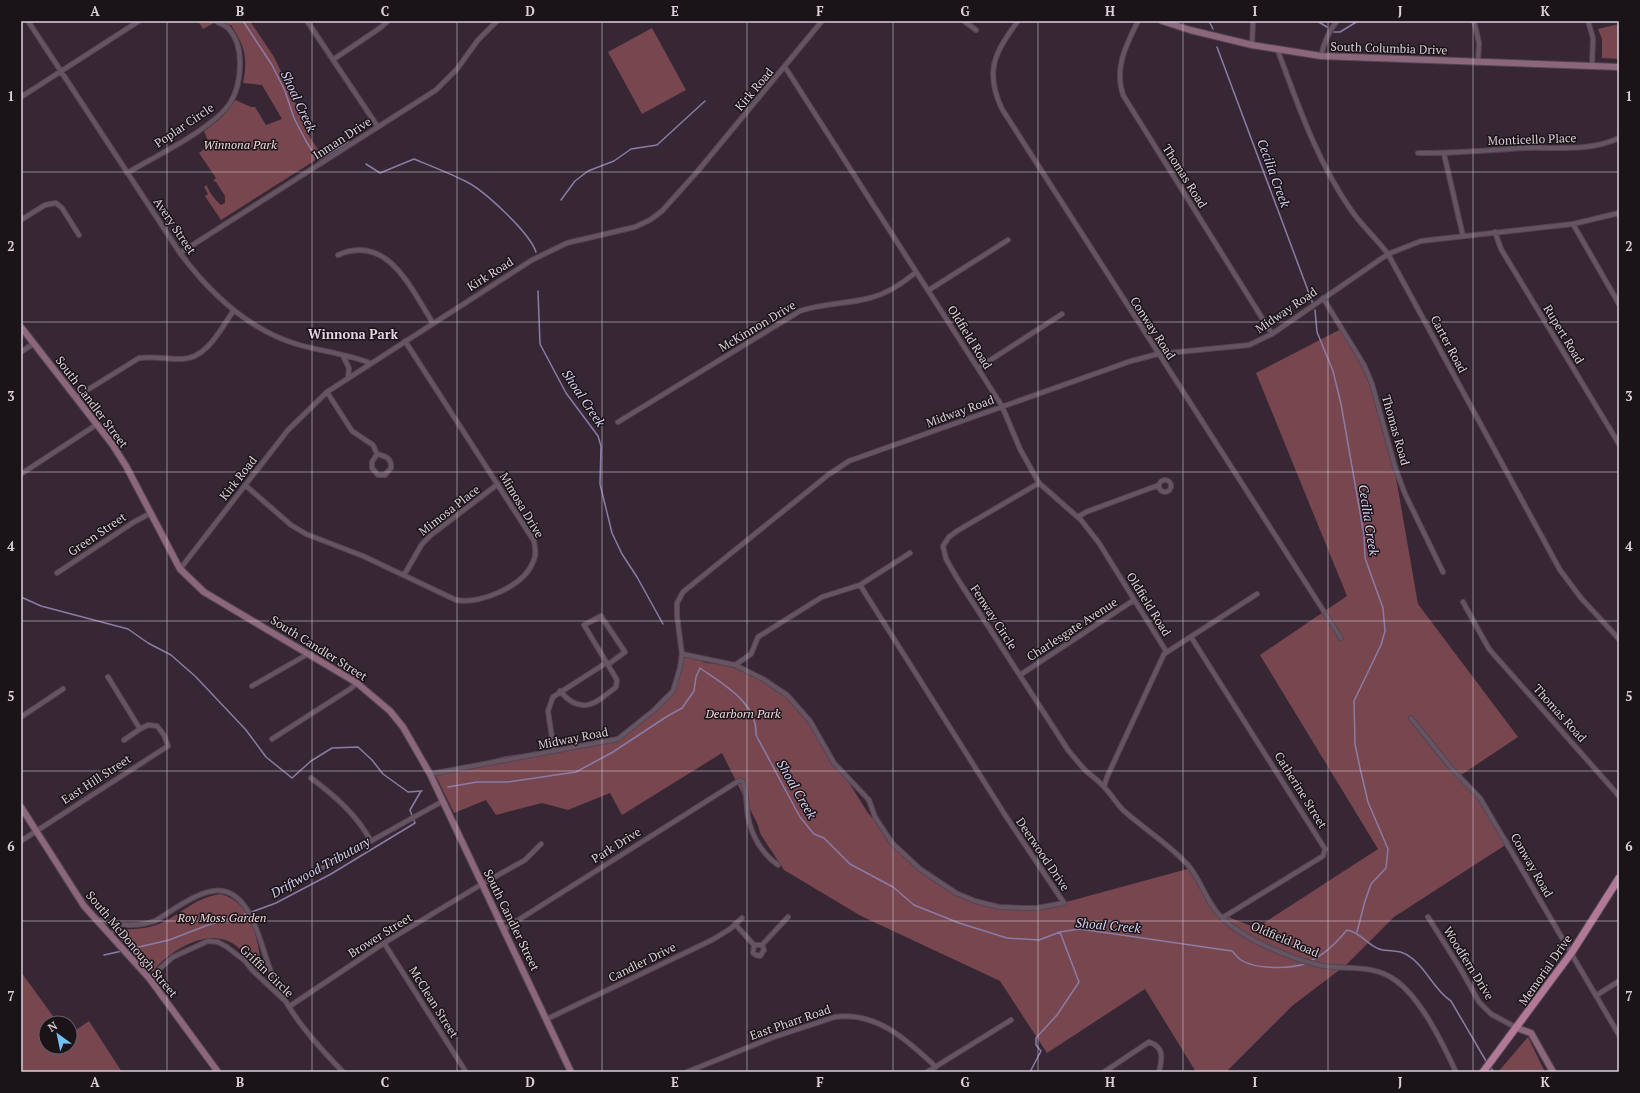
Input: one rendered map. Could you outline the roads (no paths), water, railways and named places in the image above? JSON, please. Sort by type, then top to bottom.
[{"type":"main road","name":"South Columbia Drive","points":[[1162,21],[1190,30],[1278,51],[1321,56],[1478,63],[1619,67]]},
{"type":"main road","name":"South Candler Street","points":[[21,327],[112,444],[180,569],[204,592],[357,682],[390,711],[403,727],[430,774],[572,1072]]},
{"type":"main road","name":"South McDonough Street","points":[[21,807],[84,906],[149,978],[218,1072]]},
{"type":"main road","name":"Memorial Drive","points":[[1483,1072],[1572,952],[1619,878]]},
{"type":"main road","points":[[1517,1028],[1531,1033],[1553,1072]]},
{"type":"street","name":"Avery Street","points":[[28,21],[180,253],[199,277],[234,310],[272,334],[295,343],[370,363]]},
{"type":"street","points":[[21,97],[139,21]]},
{"type":"street","name":"Poplar Circle","points":[[127,173],[212,121],[230,103],[237,89],[240,75],[240,58],[237,42],[229,29],[216,21]]},
{"type":"street","points":[[307,21],[378,127]]},
{"type":"street","points":[[334,60],[388,21]]},
{"type":"street","name":"Inman Drive","points":[[180,253],[436,90],[458,68],[478,40],[497,21]]},
{"type":"street","name":"Kirk Road","points":[[180,569],[288,430],[327,392],[508,275],[555,248],[579,240],[635,227],[650,220],[662,211],[697,172],[822,21]]},
{"type":"street","points":[[964,21],[976,30]]},
{"type":"street","name":"Conway Road","points":[[1018,21],[1001,43],[995,57],[993,82],[995,94],[1002,109],[1340,638]]},
{"type":"street","name":"Thomas Road","points":[[1138,21],[1122,59],[1120,85],[1123,95],[1272,334]]},
{"type":"street","points":[[1252,45],[1254,21]]},
{"type":"street","points":[[1321,56],[1324,42],[1330,28],[1337,21]]},
{"type":"street","points":[[1474,21],[1479,43],[1478,63]]},
{"type":"street","points":[[1588,21],[1593,38],[1592,66]]},
{"type":"street","name":"Carter Road","points":[[1278,51],[1309,130],[1327,170],[1351,210],[1388,254],[1560,570],[1581,598],[1619,640]]},
{"type":"street","name":"Oldfield Road","points":[[784,67],[915,273],[929,290],[1002,406],[1020,449],[1039,483],[1078,517],[1099,543],[1166,651],[1107,777],[1104,787],[1114,801],[1124,811],[1187,864],[1204,889],[1210,903],[1222,918],[1247,935],[1314,963],[1330,966],[1371,969],[1396,980],[1407,990],[1436,1031],[1456,1072]]},
{"type":"street","name":"Monticello Place","points":[[1418,153],[1444,154],[1526,148],[1580,148],[1597,146],[1619,138]]},
{"type":"street","points":[[1444,154],[1463,236]]},
{"type":"street","points":[[21,220],[45,205],[56,204],[62,208],[79,234]]},
{"type":"street","name":"Midway Road","points":[[430,774],[471,765],[618,739],[653,711],[673,691],[682,654],[677,616],[677,603],[683,592],[828,475],[850,461],[1131,361],[1158,354],[1249,345],[1272,334],[1388,254],[1421,241],[1573,224],[1619,213]]},
{"type":"street","points":[[1573,224],[1619,304]]},
{"type":"street","name":"Rupert Road","points":[[1495,232],[1501,248],[1619,444]]},
{"type":"street","points":[[929,290],[1008,240]]},
{"type":"street","points":[[338,255],[347,251],[374,251],[384,256],[396,266],[433,323]]},
{"type":"street","name":"McKinnon Drive","points":[[618,422],[800,310],[831,303],[871,298],[883,293],[915,273]]},
{"type":"street","name":"Thomas Road","points":[[1323,298],[1364,365],[1372,384],[1395,467],[1405,494],[1443,572]]},
{"type":"street","points":[[76,397],[139,358],[149,356],[181,359],[196,357],[205,349],[234,310]]},
{"type":"street","points":[[978,368],[1062,314]]},
{"type":"street","name":"Mimosa Drive","points":[[245,486],[291,524],[306,534],[363,556],[448,596],[464,601],[477,601],[494,595],[513,584],[530,569],[534,562],[536,552],[534,541],[405,341]]},
{"type":"street","points":[[21,352],[33,344]]},
{"type":"street","points":[[342,356],[348,368],[348,378]]},
{"type":"street","points":[[327,392],[352,430],[373,445],[377,454]]},
{"type":"street","points":[[21,474],[96,425]]},
{"type":"street","points":[[377,454],[386,456],[390,461],[390,471],[384,475],[375,473],[372,468],[372,462],[377,454]]},
{"type":"street","name":"Fenway Circle","points":[[1039,483],[957,531],[949,537],[943,546],[946,559],[1068,750],[1085,770],[1104,787]]},
{"type":"street","name":"Mimosa Place","points":[[404,575],[422,544],[431,535],[498,484]]},
{"type":"street","points":[[1078,517],[1086,512],[1159,485]]},
{"type":"street","name":"Green Street","points":[[57,573],[134,522],[149,514]]},
{"type":"street","points":[[735,665],[751,654],[758,637],[822,597],[860,585],[910,553]]},
{"type":"street","name":"Deerwood Drive","points":[[682,654],[735,665],[778,688],[802,711],[834,763],[869,800],[875,817],[892,843],[920,869],[956,893],[976,902],[999,907],[1037,908],[1064,903],[1007,818],[860,585]]},
{"type":"street","points":[[1166,651],[1191,637],[1257,594]]},
{"type":"street","name":"Charlesgate Avenue","points":[[1020,675],[1134,600]]},
{"type":"street","name":"Thomas Road","points":[[1463,602],[1489,649],[1619,796]]},
{"type":"street","points":[[554,751],[548,711],[553,697],[560,691],[606,662],[610,663],[624,654],[623,648],[601,616],[584,625],[606,662],[617,680],[616,688],[599,700],[587,705],[577,706],[560,691]]},
{"type":"street","name":"Catherine Street","points":[[1191,637],[1325,849],[1323,856],[1222,918]]},
{"type":"street","points":[[252,686],[308,654]]},
{"type":"street","points":[[108,677],[140,729],[124,740]]},
{"type":"street","points":[[272,739],[350,689],[357,682]]},
{"type":"street","points":[[21,717],[63,689]]},
{"type":"street","name":"Conway Road","points":[[1411,718],[1452,769],[1480,798],[1572,952],[1619,1035]]},
{"type":"street","name":"East Hill Street","points":[[21,841],[168,746],[164,735],[157,726],[148,725],[140,729]]},
{"type":"street","points":[[311,778],[331,793],[354,815],[371,841]]},
{"type":"street","name":"Park Drive","points":[[504,929],[740,780],[743,782],[747,794],[750,823],[758,844],[769,859],[778,866]]},
{"type":"street","points":[[290,886],[442,801]]},
{"type":"street","name":"Brower Street","points":[[290,1006],[384,943],[525,860],[541,844]]},
{"type":"street","points":[[95,919],[120,926],[146,924],[155,921],[207,892],[222,891],[231,893],[247,908],[280,992],[305,1030],[343,1072]]},
{"type":"street","points":[[735,924],[754,945],[762,945],[788,917]]},
{"type":"street","name":"Woodfern Drive","points":[[1428,917],[1460,968],[1479,1002],[1491,1014],[1517,1028]]},
{"type":"street","name":"Candler Drive","points":[[547,1019],[712,940],[742,918]]},
{"type":"street","points":[[109,935],[120,926]]},
{"type":"street","name":"Griffin Circle","points":[[149,978],[173,957],[208,941],[218,942],[227,946],[244,961],[290,1006]]},
{"type":"street","name":"McClean Street","points":[[384,943],[466,1072]]},
{"type":"street","points":[[754,945],[753,953],[760,956],[764,950],[762,945]]},
{"type":"street","points":[[1597,996],[1619,981]]},
{"type":"street","name":"East Pharr Road","points":[[687,1072],[774,1037],[835,1016],[844,1015],[876,1022],[889,1028],[936,1067]]},
{"type":"street","points":[[927,1072],[1011,1020]]},
{"type":"street","points":[[1104,1072],[1149,1042],[1159,1048],[1162,1056],[1159,1072]]},
{"type":"waterway","name":"Shoal Creek","points":[[243,21],[272,65],[285,91],[294,118],[318,160],[349,142]]},
{"type":"waterway","name":"Cecilia Creek","points":[[1209,21],[1213,29]]},
{"type":"waterway","points":[[1317,21],[1327,27]]},
{"type":"waterway","points":[[1334,32],[1340,32],[1358,21]]},
{"type":"waterway","name":"Cecilia Creek","points":[[1217,47],[1313,304]]},
{"type":"waterway","points":[[561,200],[575,181],[588,171],[614,161],[631,149],[657,145],[705,101]]},
{"type":"waterway","name":"Shoal Creek","points":[[366,164],[380,173],[414,159],[465,181],[494,202],[525,234],[536,252]]},
{"type":"waterway","name":"Shoal Creek","points":[[538,291],[540,344],[566,393],[598,436],[601,446],[600,484],[612,533],[622,554],[637,577],[663,624]]},
{"type":"waterway","name":"Cecilia Creek","points":[[1315,310],[1317,332],[1333,371],[1341,404],[1364,535],[1365,558],[1383,608],[1385,631],[1381,645],[1354,701],[1355,744],[1360,768],[1368,802],[1388,849],[1386,868],[1371,884],[1357,932]]},
{"type":"waterway","points":[[21,597],[41,606],[128,629],[148,643],[171,655],[196,677],[246,730],[266,757],[292,778],[311,761],[332,748],[358,747],[372,760],[383,774],[408,792],[422,791]]},
{"type":"waterway","name":"Shoal Creek","points":[[448,787],[477,782],[508,782],[576,772],[613,752],[682,708],[694,691],[696,677],[700,668],[728,688],[745,704],[751,713],[755,724],[756,735],[800,817],[814,834],[824,838],[850,864],[893,887],[914,905],[959,923],[1007,938],[1039,940],[1060,932],[1080,929],[1232,951],[1240,959],[1256,966],[1274,968],[1307,963]]},
{"type":"waterway","name":"Driftwood Tributary","points":[[126,950],[169,940],[208,925],[249,913],[276,903],[331,874],[415,823],[410,810],[421,791]]},
{"type":"waterway","name":"Shoal Creek","points":[[1310,961],[1326,952],[1347,930],[1352,931],[1379,949],[1398,951],[1405,954],[1418,963],[1438,989],[1451,1001],[1486,1061]]},
{"type":"waterway","points":[[1030,1072],[1041,1051],[1036,1045],[1036,1038],[1057,1015],[1079,982],[1060,932]]},
{"type":"waterway","name":"Driftwood Tributary","points":[[104,955],[122,951]]},
{"type":"waterway","name":"Shoal Creek","points":[[1490,1067],[1494,1072]]},
{"type":"district","name":"Winnona Park","points":[[353,334]]},
{"type":"park label","name":"Dearborn Park","points":[[743,713]]},
{"type":"park label","name":"Roy Moss Garden","points":[[222,917]]}]
